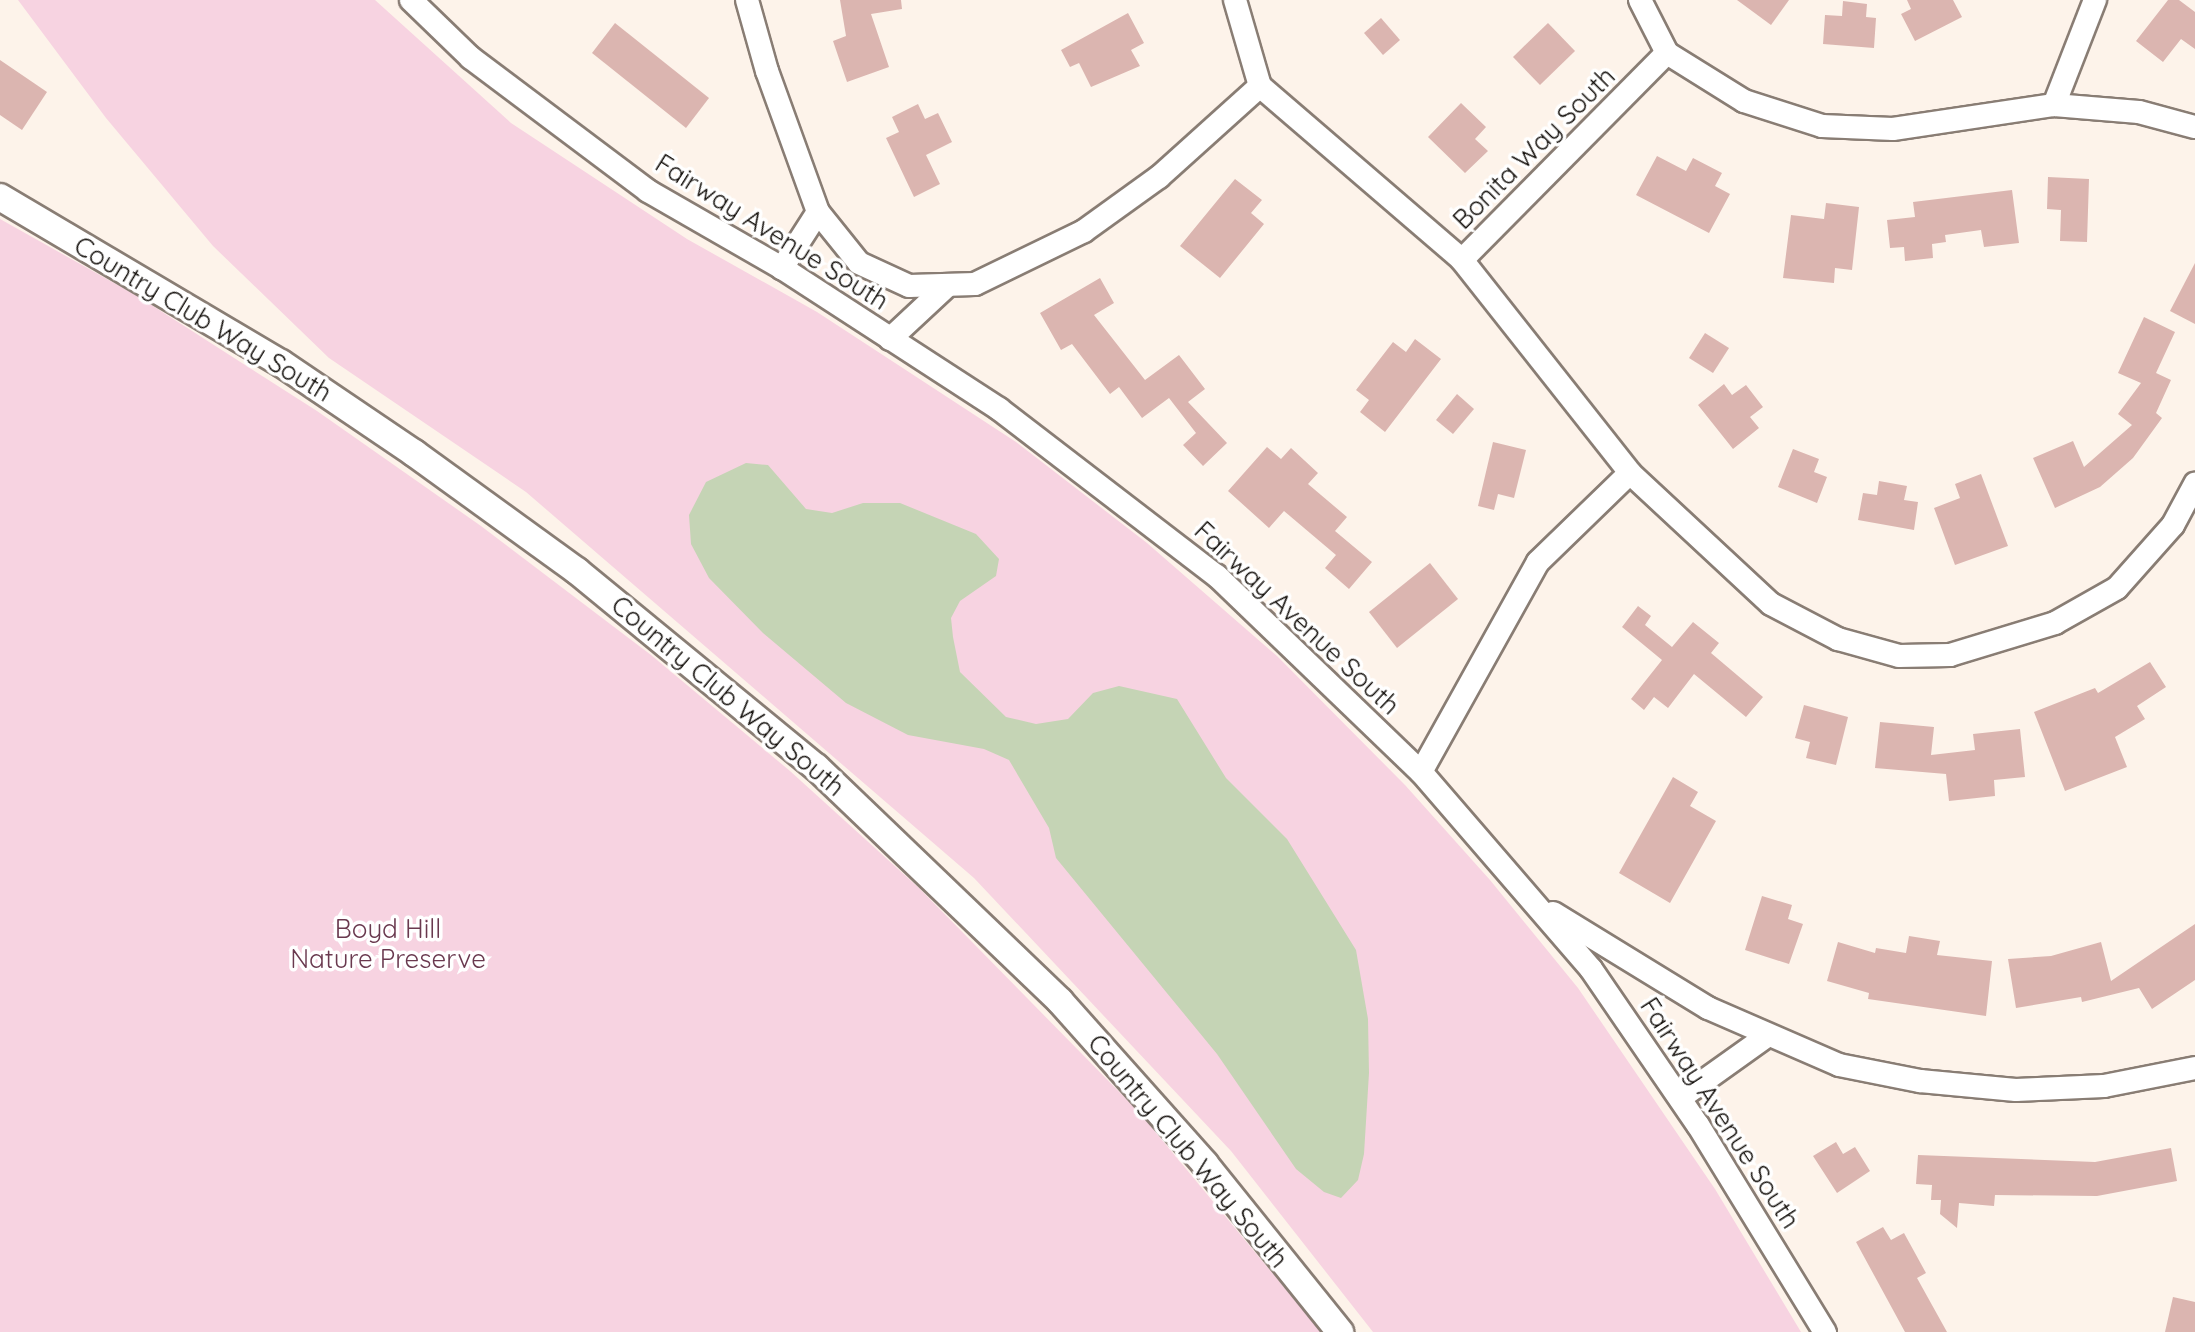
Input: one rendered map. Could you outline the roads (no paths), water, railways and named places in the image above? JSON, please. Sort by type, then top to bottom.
[{"type":"street","name":"Fairway Avenue South","points":[[411,0],[471,58],[648,191],[782,268],[999,409],[1217,576],[1421,772],[1536,901],[1591,969],[1680,1098],[1825,1332]]},
{"type":"street","points":[[747,0],[767,71],[818,212],[859,263],[909,286],[975,284],[1084,231],[1159,177],[1260,86]]},
{"type":"street","points":[[1235,0],[1260,86],[1462,260]]},
{"type":"street","points":[[1640,0],[1667,53],[1744,101],[1822,126],[1893,129],[2054,105],[2139,112],[2195,127]]},
{"type":"street","points":[[2054,105],[2095,0]]},
{"type":"street","name":"Bonita Way South","points":[[1667,53],[1462,260],[1630,473],[1771,604],[1838,639],[1899,656],[1950,655],[2055,623],[2117,588],[2173,525],[2195,484]]},
{"type":"street","name":"Country Club Way South","points":[[0,197],[281,363],[414,453],[577,571],[816,767],[1060,1001],[1205,1164],[1340,1332]]},
{"type":"street","points":[[782,268],[818,212]]},
{"type":"street","points":[[890,339],[948,285]]},
{"type":"street","points":[[1421,772],[1538,562],[1630,473]]},
{"type":"street","points":[[1536,901],[1625,960],[1767,1036],[1839,1065],[1920,1081],[2016,1090],[2104,1086],[2195,1068]]},
{"type":"street","points":[[1680,1098],[1767,1036]]},
{"type":"park label","name":"Boyd Hill Nature Preserve","points":[[388,944]]}]
